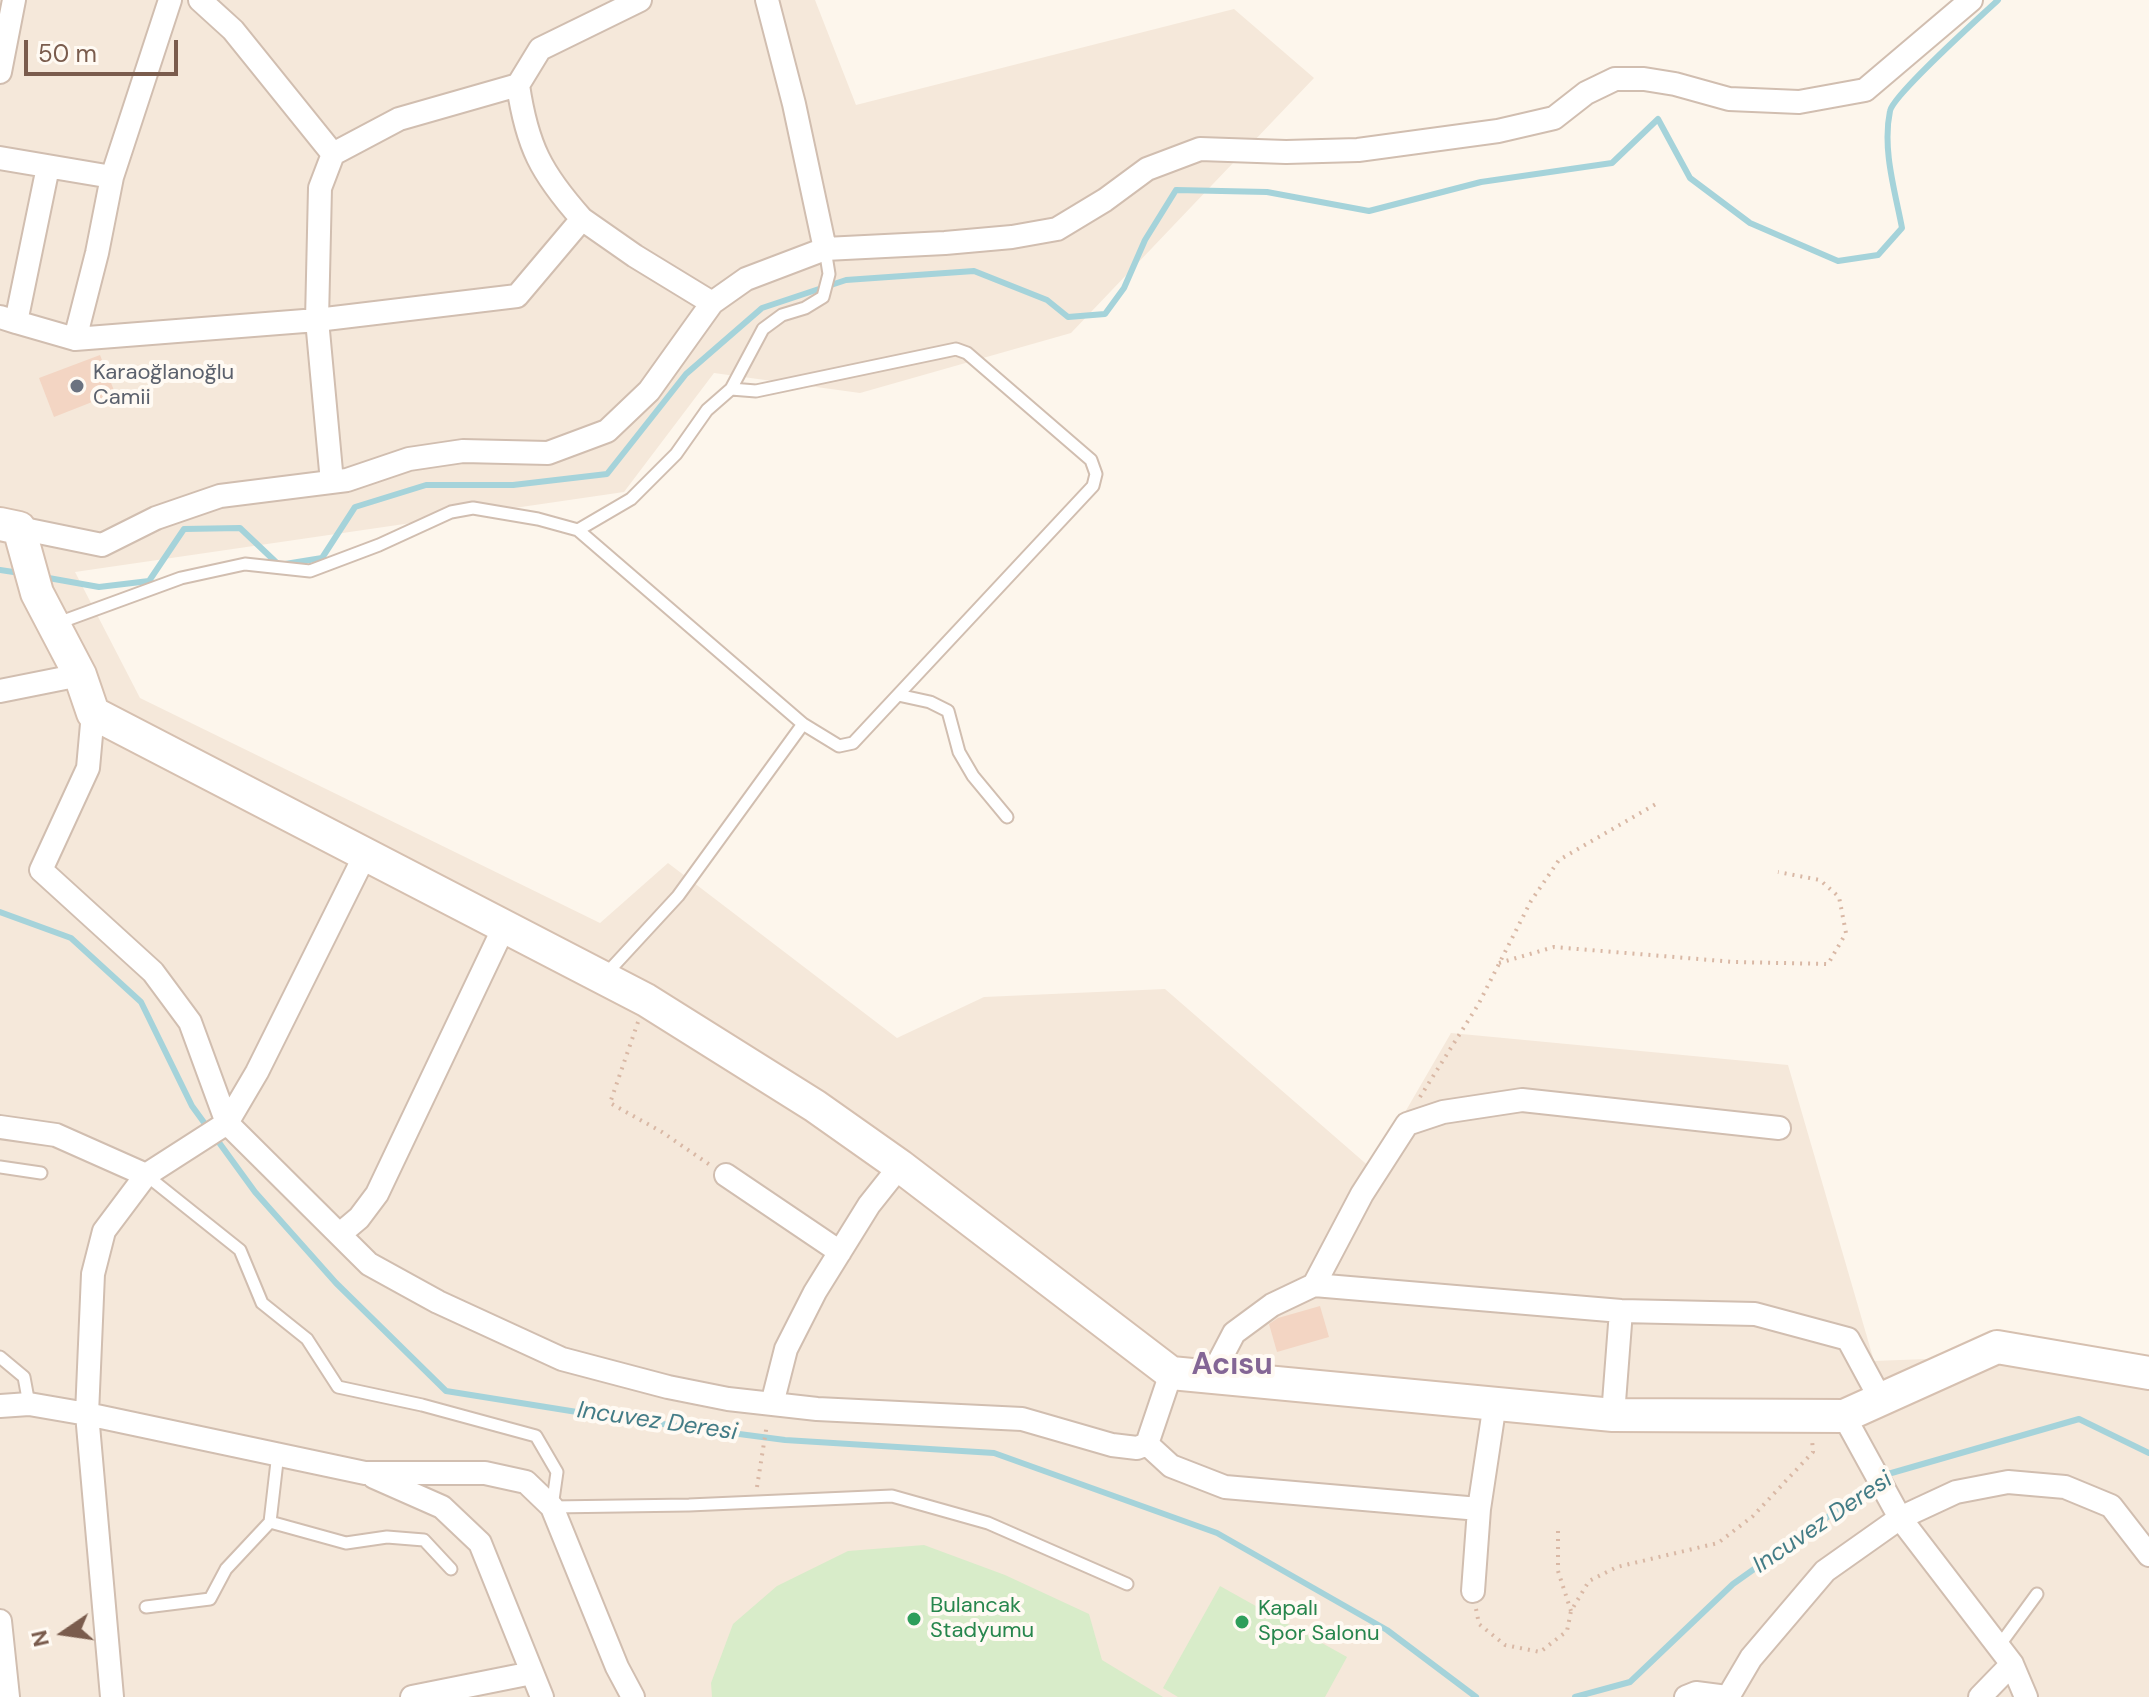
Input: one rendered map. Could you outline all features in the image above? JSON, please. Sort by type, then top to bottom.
[{"type":"street","points":[[0,72],[14,0]]},
{"type":"street","points":[[75,339],[112,177],[170,0]]},
{"type":"street","points":[[200,0],[233,30],[333,154]]},
{"type":"street","points":[[640,0],[540,49],[518,85],[524,127],[542,167],[582,219],[712,303]]},
{"type":"street","points":[[767,0],[794,104],[825,249]]},
{"type":"street","points":[[9,526],[102,545],[156,518],[220,496],[347,480],[409,459],[463,451],[548,453],[607,431],[649,391],[712,303],[746,279],[825,249],[945,243],[1057,229],[1105,200],[1147,169],[1200,149],[1286,152],[1358,150],[1498,131],[1554,118],[1586,93],[1615,79],[1644,79],[1675,84],[1729,99],[1799,102],[1865,90],[1971,0]]},
{"type":"street","points":[[332,482],[317,320],[320,188],[333,154],[399,119],[518,85]]},
{"type":"street","points":[[0,158],[112,177]]},
{"type":"street","points":[[48,167],[8,319],[75,339],[317,320],[517,296],[582,219]]},
{"type":"street","points":[[9,526],[37,593],[80,675],[93,713],[88,768],[41,870],[153,972],[190,1022],[227,1123],[369,1264],[438,1302],[562,1359],[770,1411],[817,1409],[1022,1419],[1112,1445],[1137,1448],[1147,1444],[1171,1373]]},
{"type":"street","points":[[0,691],[80,675]]},
{"type":"street","points":[[93,713],[646,1000],[815,1106],[900,1166],[1171,1373],[1613,1415],[1811,1416],[1844,1416],[1997,1347],[2149,1373]]},
{"type":"street","points":[[112,1697],[87,1414],[93,1274],[104,1231],[146,1175],[227,1123],[257,1072],[366,853]]},
{"type":"street","points":[[340,1234],[359,1218],[377,1194],[504,927]]},
{"type":"street","points":[[1314,1285],[1362,1194],[1407,1124],[1443,1112],[1522,1100],[1779,1128]]},
{"type":"street","points":[[0,1127],[56,1135],[146,1175]]},
{"type":"street","points":[[770,1411],[786,1349],[869,1205],[900,1166]]},
{"type":"street","points":[[726,1175],[840,1252]]},
{"type":"street","points":[[1211,1377],[1234,1333],[1272,1305],[1314,1285],[1448,1299],[1621,1311],[1755,1314],[1848,1339],[1881,1400]]},
{"type":"street","points":[[1613,1415],[1621,1311]]},
{"type":"street","points":[[1473,1591],[1479,1509],[1495,1403]]},
{"type":"street","points":[[0,1406],[29,1404],[278,1453],[365,1473],[442,1507],[480,1543],[542,1697]]},
{"type":"street","points":[[1844,1416],[1900,1518],[2006,1655],[2026,1697]]},
{"type":"street","points":[[1147,1444],[1171,1466],[1225,1487],[1479,1509]]},
{"type":"street","points":[[365,1473],[485,1473],[526,1482],[552,1507],[617,1667],[633,1697]]},
{"type":"street","points":[[1686,1697],[1696,1693],[1727,1697],[1751,1658],[1825,1571],[1900,1518],[1956,1492],[2008,1482],[2065,1487],[2111,1506],[2149,1555]]},
{"type":"street","points":[[0,1621],[8,1697]]},
{"type":"street","points":[[1980,1697],[2006,1655]]},
{"type":"street","points":[[412,1697],[532,1673]]},
{"type":"lane","points":[[578,530],[631,499],[676,454],[707,410],[731,389],[763,329],[782,315],[805,308],[823,297],[829,274],[825,249]]},
{"type":"lane","points":[[54,625],[181,578],[245,564],[310,571],[379,545],[451,512],[473,508],[538,519],[578,530],[803,724],[839,746],[853,743],[1093,486],[1096,474],[1091,460],[967,353],[956,349],[756,391],[731,389]]},
{"type":"lane","points":[[898,695],[930,702],[948,711],[959,752],[973,776],[1007,817]]},
{"type":"lane","points":[[603,978],[678,896],[803,724]]},
{"type":"lane","points":[[0,1167],[41,1173]]},
{"type":"lane","points":[[146,1175],[240,1250],[262,1303],[307,1339],[338,1387],[422,1405],[536,1436],[557,1472],[552,1507],[689,1505],[892,1496],[988,1523],[1127,1584]]},
{"type":"lane","points":[[0,1357],[24,1377],[29,1404]]},
{"type":"lane","points":[[146,1607],[210,1599],[226,1569],[270,1522],[278,1453]]},
{"type":"lane","points":[[270,1522],[346,1543],[387,1537],[424,1540],[451,1569]]},
{"type":"lane","points":[[2006,1655],[2037,1594]]},
{"type":"path","points":[[1407,1124],[1426,1085],[1478,1005],[1531,901],[1559,860],[1656,804]]},
{"type":"path","points":[[1499,963],[1554,947],[1734,962],[1828,964],[1846,933],[1839,897],[1820,880],[1778,872]]},
{"type":"path","points":[[646,1000],[610,1103],[662,1132],[726,1175]]},
{"type":"path","points":[[759,1477],[770,1411]]},
{"type":"path","points":[[1473,1591],[1479,1624],[1505,1645],[1540,1652],[1567,1631],[1571,1611],[1589,1581],[1617,1567],[1718,1543],[1753,1516],[1813,1452],[1811,1416]]},
{"type":"path","points":[[1558,1531],[1558,1571],[1571,1611]]},
{"type":"shaded area","points":[[0,0],[815,0],[856,105],[1234,9],[1314,78],[1071,333],[860,393],[714,373],[624,492],[75,572],[140,698],[600,923],[668,863],[897,1038],[984,997],[1165,989],[1372,1169],[1451,1033],[1788,1065],[1874,1361],[2111,1352],[2149,1374],[2149,1697],[0,1697]]},
{"type":"green space","name":"Bulancak Stadyumu","points":[[924,1545],[1005,1575],[1089,1614],[1102,1660],[1163,1697],[712,1697],[711,1683],[733,1624],[777,1586],[848,1551]]},
{"type":"green space","name":"Kapalı Spor Salonu","points":[[1220,1586],[1347,1657],[1325,1697],[1178,1697],[1163,1688]]},
{"type":"building","name":"Karaoğlanoğlu Camii","points":[[100,355],[115,393],[54,417],[39,378]]},
{"type":"building","points":[[1320,1306],[1329,1337],[1277,1352],[1269,1324],[1278,1318]]},
{"type":"waterway","points":[[43,577],[99,587],[149,581],[184,529],[240,528],[279,565],[322,558],[355,507],[426,485],[513,485],[607,474],[686,374],[762,308],[846,280],[974,271],[1047,300],[1068,317],[1105,314],[1124,288],[1145,240],[1176,190],[1267,192],[1369,211],[1481,182],[1612,163],[1658,119],[1690,178],[1750,223],[1838,261],[1878,255],[1902,228],[1888,155],[1890,111],[1921,73],[1998,0]]},
{"type":"waterway","points":[[0,570],[20,573]]},
{"type":"waterway","name":"Incuvez Deresi","points":[[0,912],[71,938],[141,1002],[192,1106],[208,1128]]},
{"type":"waterway","name":"Incuvez Deresi","points":[[215,1137],[255,1192],[336,1283],[446,1391],[602,1416],[785,1440],[994,1453],[1217,1533],[1387,1630],[1476,1697]]},
{"type":"waterway","name":"Incuvez Deresi","points":[[1575,1697],[1630,1682],[1733,1584],[1888,1474],[2079,1419],[2149,1453]]},
{"type":"place","name":"Karaoğlanoğlu Camii","points":[[77,386]]},
{"type":"place","name":"Bulancak Stadyumu","points":[[914,1619]]},
{"type":"place","name":"Kapalı Spor Salonu","points":[[1242,1622]]},
{"type":"district","name":"Acısu","points":[[1232,1366]]}]
